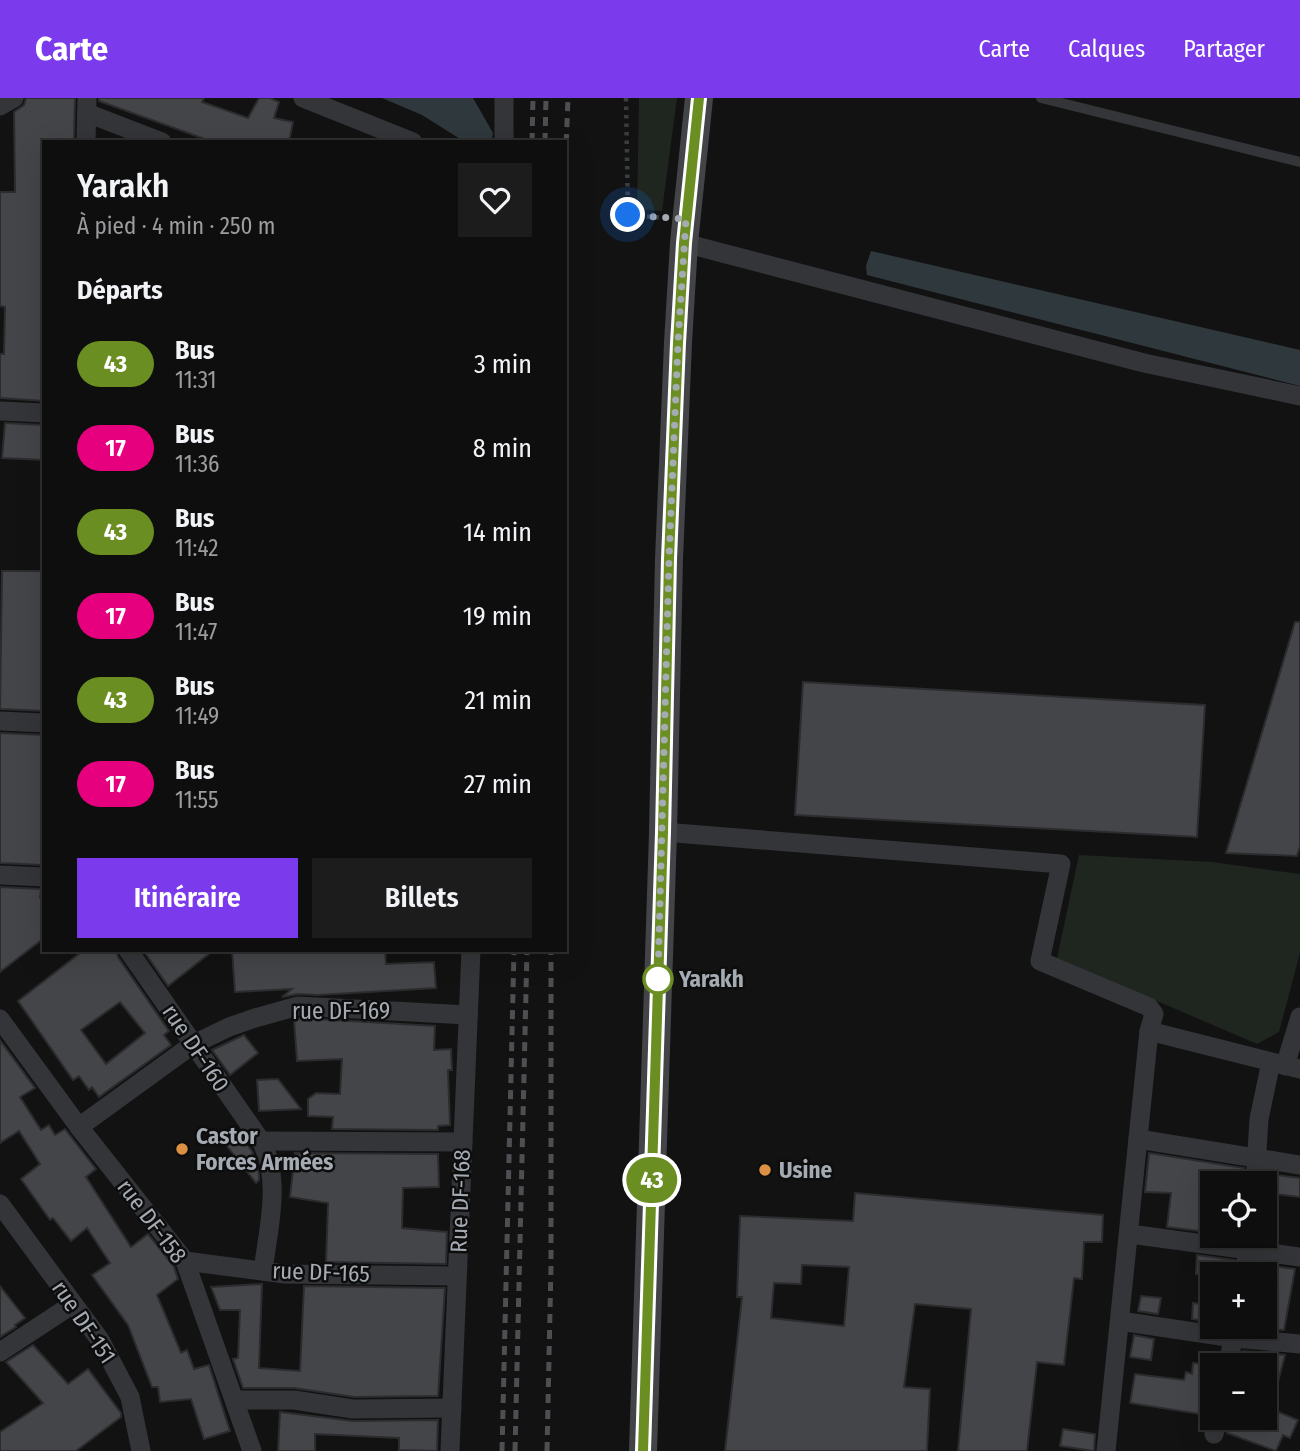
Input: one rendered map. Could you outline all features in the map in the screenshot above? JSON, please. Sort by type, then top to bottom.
[{"type":"main road","points":[[643,1451],[669,559],[685,231],[699,98]]},
{"type":"street","points":[[0,106],[14,98]]},
{"type":"street","points":[[303,98],[408,140]]},
{"type":"street","points":[[504,98],[504,140]]},
{"type":"street","points":[[86,140],[87,106],[158,140]]},
{"type":"street","points":[[685,231],[1144,363],[1300,396]]},
{"type":"street","points":[[0,411],[42,413]]},
{"type":"street","points":[[0,721],[42,723]]},
{"type":"street","points":[[663,832],[1061,864],[1040,961],[1149,1007],[1154,1014],[1149,1031],[1106,1451]]},
{"type":"street","points":[[0,875],[42,877]]},
{"type":"street","name":"rue DF-160","points":[[129,952],[270,1157],[272,1175],[263,1270]]},
{"type":"street","name":"Rue DF-168","points":[[450,1451],[471,952]]},
{"type":"street","name":"rue DF-169","points":[[79,1127],[192,1045],[229,1027],[298,1006],[468,1015]]},
{"type":"street","points":[[1256,1171],[1259,1119],[1285,1065],[1300,1017]]},
{"type":"street","name":"rue DF-158","points":[[3,1030],[185,1261],[252,1451]]},
{"type":"street","points":[[1149,1031],[1285,1065]]},
{"type":"street","points":[[1138,1139],[1300,1165]]},
{"type":"street","points":[[261,1141],[463,1142]]},
{"type":"street","name":"rue DF-151","points":[[0,1204],[100,1340],[123,1382],[134,1410],[141,1451]]},
{"type":"street","points":[[1130,1234],[1200,1239]]},
{"type":"street","points":[[1267,1248],[1300,1257]]},
{"type":"street","name":"rue DF-165","points":[[185,1261],[285,1273],[457,1276]]},
{"type":"street","points":[[0,1352],[73,1304]]},
{"type":"street","points":[[1120,1321],[1200,1329]]},
{"type":"street","points":[[1273,1339],[1300,1344]]},
{"type":"street","points":[[235,1400],[293,1400],[354,1409],[452,1408]]},
{"type":"lane","points":[[1041,98],[1300,162]]},
{"type":"path","points":[[626,98],[628,215],[685,231]]},
{"type":"shaded area","points":[[382,98],[473,98],[493,133],[491,140],[462,140],[422,115]]},
{"type":"shaded area","points":[[639,98],[677,98],[662,211],[637,209]]},
{"type":"shaded area","points":[[871,251],[1300,350],[1300,386],[867,275],[866,266]]},
{"type":"shaded area","points":[[1079,855],[1212,862],[1300,874],[1300,953],[1279,1032],[1257,1044],[1057,958]]},
{"type":"building","points":[[26,98],[75,98],[74,139],[42,140],[42,401],[0,398],[0,354],[4,354],[5,307],[0,306],[0,192],[15,192],[14,112],[24,105]]},
{"type":"building","points":[[99,98],[204,98],[202,102],[248,118],[259,98],[270,98],[279,102],[274,118],[293,122],[289,140],[207,140],[99,101]]},
{"type":"building","points":[[5,423],[42,425],[42,460],[2,458]]},
{"type":"building","points":[[2,571],[42,571],[42,711],[0,709]]},
{"type":"building","points":[[1295,622],[1300,622],[1300,846],[1297,856],[1226,853]]},
{"type":"building","points":[[803,682],[1205,705],[1197,837],[795,815]]},
{"type":"building","points":[[0,733],[42,735],[42,865],[0,863]]},
{"type":"building","points":[[0,887],[41,889],[42,940],[0,972]]},
{"type":"building","points":[[81,952],[117,952],[169,1031],[164,1035],[171,1045],[99,1097],[92,1087],[89,1090],[79,1076],[73,1080],[18,1001]],"holes":[[[120,1002],[145,1033],[106,1064],[81,1030]]]},
{"type":"building","points":[[144,952],[211,952],[168,986]]},
{"type":"building","points":[[232,952],[385,952],[386,964],[434,962],[436,988],[282,997],[292,989],[235,992]]},
{"type":"building","points":[[299,1018],[435,1026],[434,1050],[451,1049],[452,1070],[448,1070],[450,1125],[438,1126],[438,1130],[332,1129],[333,1117],[308,1116],[308,1099],[316,1093],[340,1094],[342,1059],[297,1061],[294,1020]]},
{"type":"building","points":[[244,1035],[258,1053],[230,1075],[212,1050]]},
{"type":"building","points":[[0,1040],[35,1088],[20,1097],[41,1130],[49,1125],[55,1135],[65,1129],[96,1169],[86,1177],[131,1247],[148,1234],[174,1267],[178,1279],[157,1295],[181,1353],[187,1350],[194,1369],[209,1365],[230,1431],[204,1439],[191,1399],[160,1402],[158,1387],[152,1387],[128,1325],[92,1275],[110,1263],[87,1228],[71,1241],[53,1218],[50,1220],[21,1179],[40,1164],[19,1131],[0,1143]]},
{"type":"building","points":[[278,1079],[301,1109],[259,1111],[257,1080]]},
{"type":"building","points":[[233,1127],[252,1151],[259,1174],[256,1183],[220,1137]]},
{"type":"building","points":[[295,1153],[438,1154],[439,1187],[403,1188],[402,1228],[447,1232],[446,1264],[326,1262],[328,1203],[290,1197]]},
{"type":"building","points":[[1149,1153],[1244,1168],[1244,1171],[1200,1171],[1200,1231],[1167,1227],[1171,1193],[1145,1192]]},
{"type":"building","points":[[1277,1175],[1300,1178],[1300,1197],[1277,1194]]},
{"type":"building","points":[[855,1193],[1103,1215],[1102,1242],[1084,1242],[1082,1279],[1074,1278],[1064,1365],[1037,1362],[1027,1451],[958,1451],[971,1309],[915,1304],[904,1387],[930,1389],[927,1451],[725,1451],[742,1297],[737,1297],[740,1216],[853,1221]],"holes":[[[802,1265],[849,1267],[844,1326],[771,1318],[774,1283],[801,1284]]]},
{"type":"building","points":[[1197,1255],[1234,1260],[1200,1262],[1200,1274],[1196,1274]]},
{"type":"building","points":[[1277,1267],[1295,1269],[1284,1330],[1277,1330]]},
{"type":"building","points":[[262,1284],[259,1368],[300,1371],[304,1286],[445,1288],[438,1396],[354,1397],[294,1388],[243,1388],[233,1359],[238,1358],[240,1310],[220,1310],[211,1287]]},
{"type":"building","points":[[0,1286],[25,1318],[0,1337]]},
{"type":"building","points":[[1141,1296],[1161,1298],[1158,1314],[1138,1311]]},
{"type":"building","points":[[1193,1303],[1200,1304],[1200,1320],[1192,1319]]},
{"type":"building","points":[[1134,1335],[1154,1339],[1151,1360],[1130,1357]]},
{"type":"building","points":[[33,1345],[68,1384],[88,1369],[121,1413],[121,1417],[76,1451],[0,1451],[0,1432],[43,1403],[6,1362]]},
{"type":"building","points":[[1277,1354],[1285,1355],[1277,1386]]},
{"type":"building","points":[[1193,1363],[1200,1364],[1200,1414],[1130,1403],[1135,1374],[1184,1380],[1186,1372],[1192,1374]]},
{"type":"building","points":[[1277,1411],[1298,1420],[1290,1438],[1283,1435],[1276,1451],[1227,1433],[1228,1430],[1277,1430]]},
{"type":"building","points":[[280,1412],[353,1421],[438,1420],[437,1451],[399,1450],[399,1438],[315,1434],[315,1451],[278,1451]]},
{"type":"building","points":[[1063,1429],[1095,1434],[1094,1451],[1060,1446]]},
{"type":"railway","points":[[532,140],[533,98]]},
{"type":"railway","points":[[545,140],[546,98]]},
{"type":"railway","points":[[566,140],[568,98]]},
{"type":"railway","points":[[502,1451],[514,952]]},
{"type":"railway","points":[[515,1451],[527,952]]},
{"type":"railway","points":[[547,1451],[551,1265],[551,952]]},
{"type":"bus line","name":"43","points":[[643,1451],[669,559],[684,243],[699,98]]},
{"type":"place","name":"Yarakh","points":[[658,979]]},
{"type":"place","name":"Castor Forces Armées","points":[[182,1149]]},
{"type":"place","name":"Usine","points":[[765,1170]]},
{"type":"route","points":[[628,215],[686,219],[669,559],[658,979]]}]
